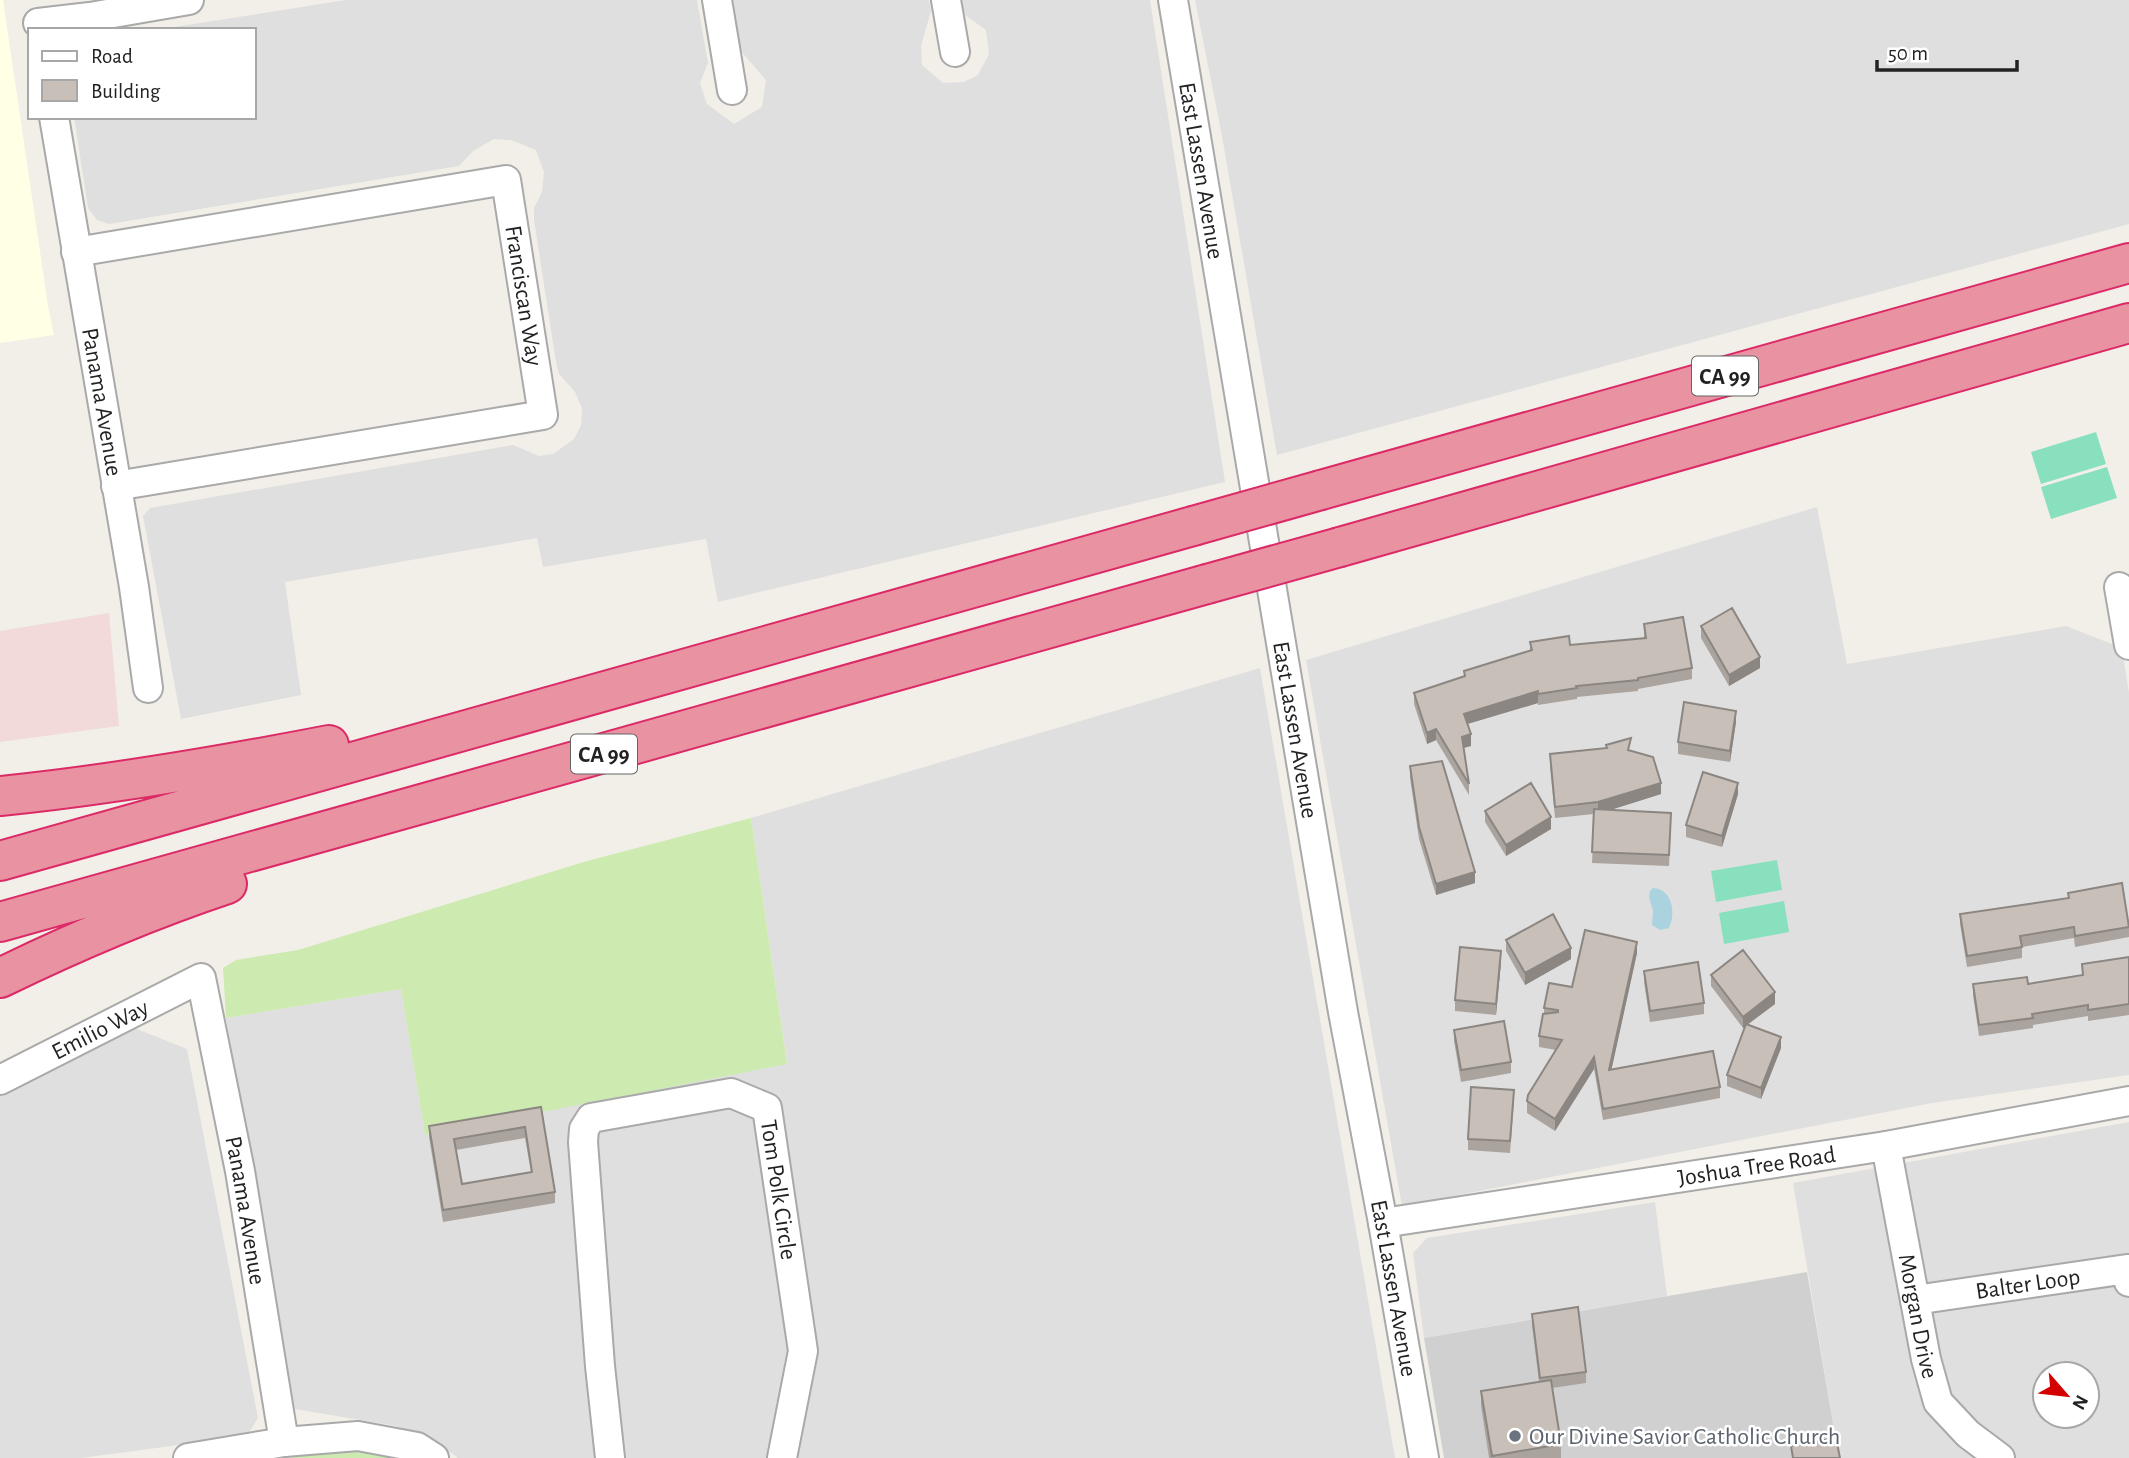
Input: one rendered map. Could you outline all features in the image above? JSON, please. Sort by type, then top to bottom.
[{"type":"highway","name":"CA 99","points":[[0,861],[2129,263]]},
{"type":"highway","name":"CA 99","points":[[0,922],[2129,323]]},
{"type":"highway","points":[[0,796],[80,788],[158,776],[437,724],[525,713]]},
{"type":"highway","points":[[0,978],[166,904],[419,820],[439,800]]},
{"type":"street","points":[[37,18],[90,17],[189,0]]},
{"type":"street","points":[[717,0],[732,90]]},
{"type":"street","points":[[946,0],[955,52]]},
{"type":"street","name":"East Lassen Avenue","points":[[1173,0],[1343,1012],[1384,1223],[1424,1458]]},
{"type":"street","name":"Panama Avenue","points":[[54,119],[134,587],[148,688]]},
{"type":"street","name":"Franciscan Way","points":[[76,252],[506,180],[543,415],[116,486]]},
{"type":"street","points":[[2119,587],[2129,645]]},
{"type":"street","name":"Panama Avenue","points":[[201,978],[240,1171],[284,1443]]},
{"type":"street","name":"Emilio Way","points":[[0,1080],[201,978]]},
{"type":"street","name":"Tom Polk Circle","points":[[610,1458],[600,1366],[584,1129],[591,1118],[601,1115],[731,1093],[767,1108],[803,1351],[782,1458]]},
{"type":"street","name":"Joshua Tree Road","points":[[1384,1223],[1886,1146],[2129,1101]]},
{"type":"street","name":"Morgan Drive","points":[[1886,1146],[1926,1359],[1938,1402],[1968,1434],[2000,1458]]},
{"type":"street","name":"Balter Loop","points":[[1915,1300],[2127,1269],[2129,1282]]},
{"type":"street","points":[[188,1458],[284,1443],[358,1436],[417,1447],[434,1458]]},
{"type":"shaded area","points":[[0,0],[3,0],[54,335],[0,343]]},
{"type":"shaded area","points":[[346,0],[697,0],[708,63],[700,83],[707,104],[734,124],[762,107],[766,80],[740,50],[733,0],[929,0],[931,11],[921,46],[922,65],[943,83],[964,82],[978,75],[989,54],[986,30],[965,15],[959,0],[1150,0],[1225,482],[718,602],[706,539],[543,567],[537,538],[285,582],[301,695],[181,719],[143,516],[150,508],[513,445],[539,456],[553,454],[574,439],[581,425],[582,408],[575,392],[559,374],[556,362],[534,220],[534,208],[542,192],[544,172],[536,150],[511,140],[494,139],[473,151],[459,166],[109,224],[97,220],[88,208],[74,119],[256,119],[256,28],[168,28]]},
{"type":"shaded area","points":[[1195,0],[2129,0],[2129,224],[1277,455],[1222,136]]},
{"type":"shaded area","points":[[1817,507],[1847,664],[2066,626],[2122,648],[2129,693],[2129,1075],[1932,1103],[1402,1206],[1306,660]]},
{"type":"shaded area","points":[[109,613],[119,726],[0,742],[0,631]]},
{"type":"shaded area","points":[[1260,668],[1395,1458],[458,1458],[396,1426],[289,1408],[226,1018],[401,989],[425,1134],[787,1063],[751,818]]},
{"type":"shaded area","points":[[122,1023],[187,1049],[258,1418],[247,1436],[81,1458],[0,1458],[0,1088]]},
{"type":"shaded area","points":[[2129,1122],[2129,1458],[1839,1458],[1793,1183]]},
{"type":"shaded area","points":[[1655,1202],[1667,1296],[1424,1338],[1413,1253],[1427,1238]]},
{"type":"shaded area","points":[[1807,1272],[1839,1458],[1444,1458],[1424,1338]]},
{"type":"green space","points":[[2096,432],[2106,464],[2041,484],[2031,452]]},
{"type":"green space","points":[[2107,467],[2117,498],[2051,519],[2041,487]]},
{"type":"green space","points":[[751,818],[787,1064],[425,1135],[401,989],[226,1018],[223,968],[236,960],[298,950],[587,861]]},
{"type":"green space","points":[[1777,860],[1782,890],[1716,902],[1711,871]]},
{"type":"green space","points":[[1784,901],[1789,932],[1724,944],[1719,913]]},
{"type":"green space","points":[[348,1442],[404,1458],[281,1458]]},
{"type":"water","points":[[1653,888],[1660,889],[1669,897],[1672,916],[1669,928],[1660,930],[1652,925],[1653,911],[1649,897]]},
{"type":"building","points":[[1732,608],[1760,657],[1729,675],[1701,626]]},
{"type":"building","points":[[1683,617],[1692,668],[1638,680],[1576,686],[1577,688],[1538,694],[1538,691],[1464,714],[1471,734],[1462,737],[1469,784],[1436,729],[1427,733],[1414,693],[1465,676],[1464,671],[1532,650],[1530,642],[1569,636],[1570,645],[1646,638],[1644,624]]},
{"type":"building","points":[[1684,702],[1736,711],[1730,751],[1678,742]]},
{"type":"building","points":[[1631,738],[1628,750],[1653,757],[1661,783],[1598,802],[1555,807],[1550,754],[1607,748],[1606,745]]},
{"type":"building","points":[[1442,761],[1475,872],[1436,884],[1419,827],[1410,766]]},
{"type":"building","points":[[1703,772],[1738,783],[1722,836],[1686,825]]},
{"type":"building","points":[[1531,783],[1551,817],[1506,845],[1485,811]]},
{"type":"building","points":[[1594,809],[1671,813],[1669,855],[1592,852]]},
{"type":"building","points":[[2122,883],[2129,927],[2075,936],[2074,927],[2020,936],[2022,947],[1967,956],[1960,914],[2069,898],[2068,893]]},
{"type":"building","points":[[1553,914],[1571,948],[1525,973],[1506,940]]},
{"type":"building","points":[[1585,930],[1637,942],[1609,1070],[1713,1051],[1720,1087],[1603,1109],[1594,1057],[1555,1119],[1527,1101],[1528,1095],[1562,1040],[1539,1036],[1543,1014],[1558,1012],[1544,1008],[1549,983],[1572,987]]},
{"type":"building","points":[[1460,947],[1501,951],[1496,1004],[1455,1000]]},
{"type":"building","points":[[1743,950],[1775,992],[1743,1017],[1711,975]]},
{"type":"building","points":[[2129,957],[2129,1004],[2088,1010],[2088,1005],[2032,1014],[2033,1018],[1979,1025],[1973,984],[2027,977],[2028,984],[2083,975],[2082,964]]},
{"type":"building","points":[[1698,962],[1704,1003],[1650,1011],[1644,971]]},
{"type":"building","points":[[1504,1021],[1511,1062],[1461,1070],[1454,1030]]},
{"type":"building","points":[[1746,1024],[1781,1037],[1761,1088],[1727,1075]]},
{"type":"building","points":[[1471,1087],[1514,1090],[1510,1141],[1468,1139]]},
{"type":"building","points":[[541,1107],[555,1192],[443,1210],[429,1126]],"holes":[[[525,1127],[532,1172],[462,1184],[454,1139]]]},
{"type":"building","points":[[1578,1307],[1586,1372],[1540,1378],[1532,1314]]},
{"type":"building","points":[[1551,1380],[1561,1444],[1492,1456],[1481,1391]]},
{"type":"building","points":[[1836,1438],[1840,1458],[1793,1458],[1791,1446]]},
{"type":"place","name":"Our Divine Savior Catholic Church","points":[[1515,1436]]}]
